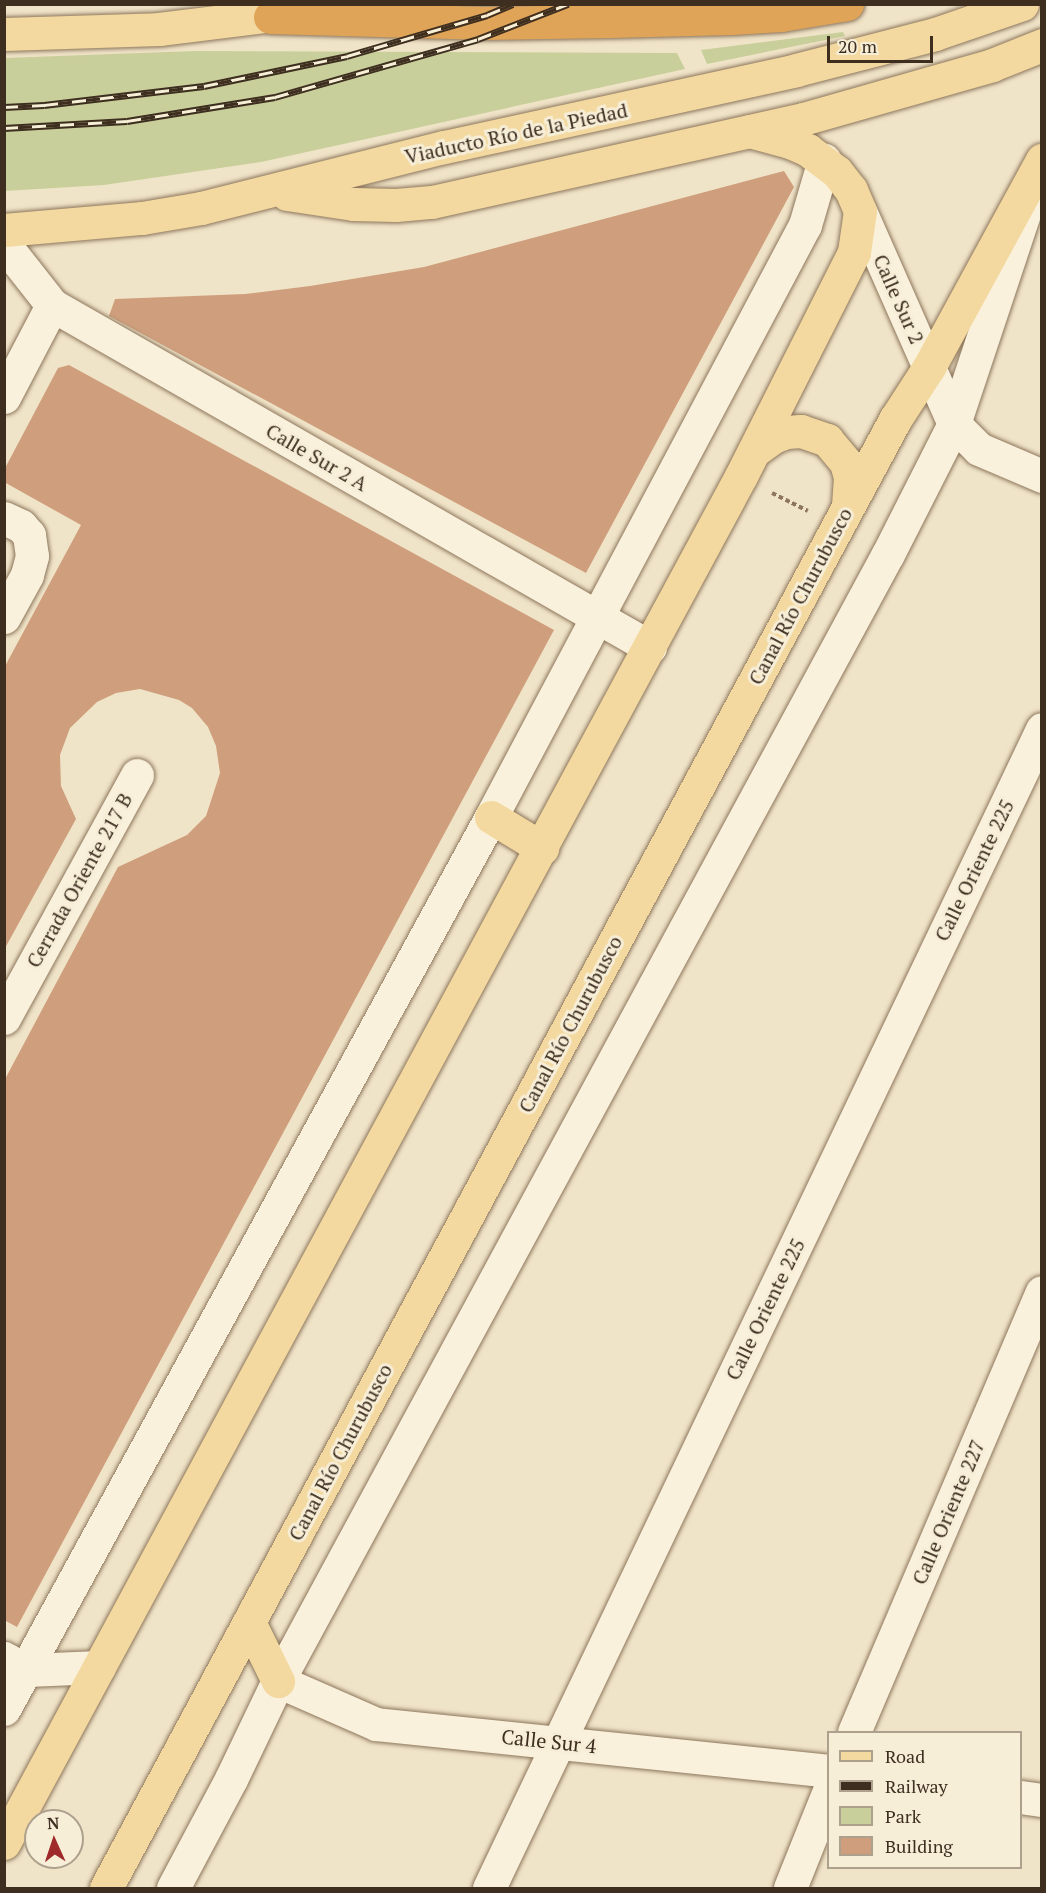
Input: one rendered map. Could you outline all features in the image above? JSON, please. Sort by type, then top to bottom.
[{"type":"highway","points":[[270,16],[479,23],[631,21],[781,15],[847,4]]},
{"type":"main road","points":[[4,34],[159,30],[221,14],[270,16],[337,4]]},
{"type":"main road","name":"Viaducto Río de la Piedad","points":[[4,230],[142,218],[201,208],[444,147],[719,89],[935,34],[1022,4]]},
{"type":"main road","points":[[271,192],[353,204],[396,205],[432,202],[749,131],[897,93],[992,65],[1041,45]]},
{"type":"main road","name":"Calle Sur 2","points":[[749,131],[790,142],[824,160],[851,190],[860,211]]},
{"type":"main road","name":"Canal Río Churubusco","points":[[106,1888],[896,418],[929,367],[1041,162]]},
{"type":"main road","points":[[4,1843],[747,464],[854,252],[860,211]]},
{"type":"main road","points":[[747,464],[773,437],[786,432],[801,431],[827,440],[846,463],[850,477],[843,517]]},
{"type":"main road","points":[[490,817],[542,848]]},
{"type":"main road","points":[[249,1622],[278,1681]]},
{"type":"street","points":[[4,1709],[16,1664],[490,817],[805,225],[824,160]]},
{"type":"street","name":"Canal Río Churubusco","points":[[173,1888],[231,1779],[278,1681],[882,565],[954,424],[1041,162]]},
{"type":"street","name":"Calle Sur 2","points":[[860,211],[954,424],[979,448],[1041,476]]},
{"type":"street","name":"Calle Sur 2 A","points":[[4,244],[52,305],[650,647]]},
{"type":"street","points":[[4,397],[52,305]]},
{"type":"street","points":[[4,518],[21,526],[29,535],[32,556],[27,575],[4,617]]},
{"type":"street","name":"Calle Oriente 225","points":[[489,1888],[1041,729]]},
{"type":"street","name":"Cerrada Oriente 217 B","points":[[4,1018],[137,775]]},
{"type":"street","name":"Calle Oriente 227","points":[[854,1731],[1041,1292]]},
{"type":"street","points":[[16,1664],[99,1667]]},
{"type":"street","name":"Calle Sur 4","points":[[278,1681],[376,1724],[827,1771]]},
{"type":"street","points":[[790,1888],[827,1796]]},
{"type":"street","points":[[1022,1797],[1041,1800]]},
{"type":"path","points":[[747,464],[843,517]]},
{"type":"green space","points":[[843,32],[845,36],[707,64],[701,50]]},
{"type":"green space","points":[[195,51],[677,53],[685,69],[261,162],[104,185],[5,191],[5,58]]},
{"type":"building","points":[[784,171],[794,187],[586,573],[109,316],[115,299],[245,294],[424,267]]},
{"type":"building","points":[[69,365],[554,630],[17,1627],[4,1620],[4,1081],[118,867],[187,835],[206,816],[220,773],[216,746],[208,727],[192,708],[179,700],[140,689],[116,693],[97,702],[70,728],[60,755],[61,786],[76,819],[4,950],[4,668],[81,525],[4,482],[4,470],[58,368]]},
{"type":"railway","points":[[4,107],[44,105],[204,86],[347,56],[487,15],[513,4]]},
{"type":"railway","points":[[4,128],[127,121],[275,97],[478,39],[568,4]]}]
